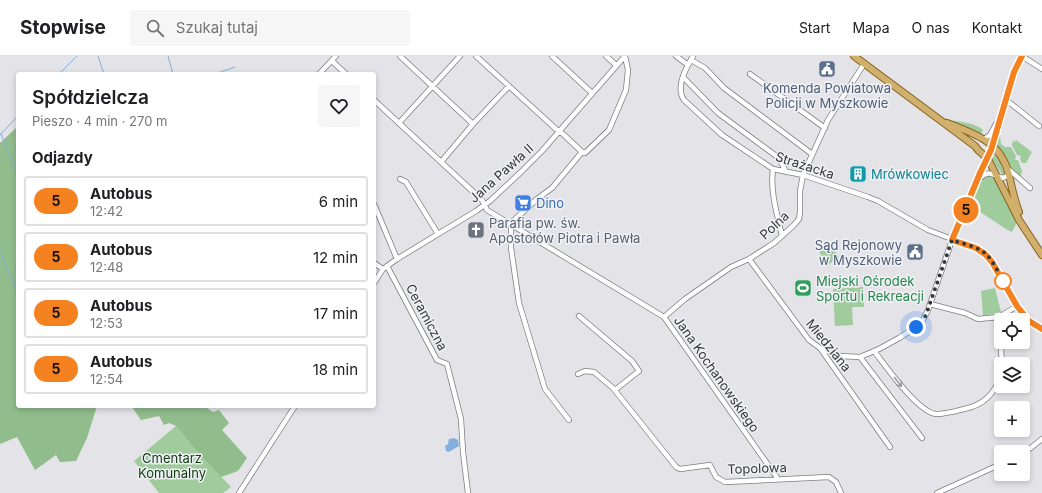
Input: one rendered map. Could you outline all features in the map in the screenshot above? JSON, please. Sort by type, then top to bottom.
[{"type":"main road","points":[[854,56],[975,146],[988,159],[1019,220],[1042,255]]},
{"type":"main road","points":[[942,121],[984,139],[1000,156],[1009,175],[1013,197],[1026,230]]},
{"type":"street","points":[[322,72],[336,56]]},
{"type":"street","points":[[400,56],[473,124]]},
{"type":"street","points":[[399,123],[460,56]]},
{"type":"street","points":[[476,56],[582,152]]},
{"type":"street","points":[[552,56],[592,93]]},
{"type":"street","points":[[606,56],[616,65]]},
{"type":"street","points":[[569,420],[545,389],[519,303],[511,248],[511,223],[537,199],[552,188],[582,152],[585,153],[609,130],[626,90],[628,70],[625,56]]},
{"type":"street","name":"Jana Pawła II","points":[[376,280],[385,268],[397,259],[485,205],[522,171],[559,132],[625,56]]},
{"type":"street","points":[[676,56],[688,65]]},
{"type":"street","points":[[820,348],[839,356],[860,357],[874,351],[916,327],[924,319],[952,240],[992,148],[1016,66],[1022,56],[1042,69]]},
{"type":"street","points":[[692,58],[705,68],[724,88],[812,154]]},
{"type":"street","name":"Strażacka","points":[[692,58],[683,78],[680,91],[684,100],[722,135],[773,169],[802,175],[878,202],[915,223],[952,240],[976,248],[986,255],[995,267],[1017,306],[1029,321],[1042,329]]},
{"type":"street","points":[[332,61],[344,72]]},
{"type":"street","name":"Polna","points":[[664,317],[685,299],[731,267],[749,259],[774,243],[799,219],[802,175],[824,128],[864,64]]},
{"type":"street","points":[[750,74],[824,128]]},
{"type":"street","points":[[683,78],[718,113],[779,158],[786,172]]},
{"type":"street","points":[[441,162],[473,124],[509,86]]},
{"type":"street","points":[[1006,99],[1039,126]]},
{"type":"street","name":"Jana Kochanowskiego","points":[[376,102],[482,200],[487,210],[511,223],[664,317],[778,479]]},
{"type":"street","points":[[984,139],[990,135],[999,120]]},
{"type":"street","points":[[975,146],[986,152],[992,148]]},
{"type":"street","points":[[1006,167],[1030,188]]},
{"type":"street","points":[[773,169],[773,196],[782,236]]},
{"type":"street","points":[[978,179],[983,174],[988,173],[1005,178],[1009,175]]},
{"type":"street","points":[[400,179],[406,182],[438,234]]},
{"type":"street","points":[[376,209],[397,259]]},
{"type":"street","name":"Miedziana","points":[[749,259],[809,340],[820,348],[890,447]]},
{"type":"street","points":[[376,264],[385,268]]},
{"type":"street","name":"Ceramiczna","points":[[385,268],[437,360],[447,364],[461,419],[468,493]]},
{"type":"street","points":[[930,304],[965,313],[978,319],[994,317]]},
{"type":"street","points":[[1006,313],[1017,306]]},
{"type":"street","points":[[579,316],[632,361],[640,371],[615,390]]},
{"type":"street","points":[[874,351],[908,395],[927,410],[936,414],[977,405],[991,395],[994,389]]},
{"type":"street","points":[[860,357],[922,438]]},
{"type":"street","name":"Topolowa","points":[[578,374],[585,371],[594,372],[615,390],[676,467],[683,470],[710,465],[716,477],[725,482],[829,477],[836,482],[841,493]]},
{"type":"street","points":[[239,493],[294,408]]},
{"type":"street","points":[[1030,448],[1042,439]]},
{"type":"street","points":[[937,493],[994,467]]},
{"type":"green space","points":[[947,120],[971,124],[983,130],[981,134]]},
{"type":"green space","points":[[16,128],[16,408],[96,408],[87,438],[76,461],[60,462],[56,455],[35,470],[17,437],[0,444],[0,143]]},
{"type":"green space","points":[[998,134],[1000,136],[1001,144],[1005,147],[1011,147],[1016,156],[1015,160],[1018,160],[1022,171],[1021,176],[1010,167],[1000,152],[997,143]]},
{"type":"green space","points":[[1013,140],[1015,142],[1016,140],[1032,152],[1026,163],[1022,163],[1020,159],[1021,156],[1017,155],[1012,145]]},
{"type":"green space","points":[[994,155],[998,157],[1006,175],[1003,176],[992,159]]},
{"type":"green space","points":[[986,176],[992,176],[994,178],[1011,208],[1017,222],[1012,232],[971,206],[981,180]]},
{"type":"green space","points":[[830,244],[839,257],[828,265],[819,252]]},
{"type":"green space","points":[[863,287],[864,307],[852,307],[853,325],[835,326],[833,289]]},
{"type":"green space","points":[[995,288],[1001,312],[983,316],[981,291]]},
{"type":"green space","points":[[133,408],[207,408],[213,412],[219,410],[229,423],[222,430],[247,458],[238,471],[221,477],[176,426],[169,423],[164,425],[159,416],[141,420]]},
{"type":"green space","name":"Cmentarz Komunalny","points":[[176,426],[193,447],[231,487],[223,493],[159,493],[134,461]]},
{"type":"water","points":[[454,438],[458,440],[459,446],[449,452],[446,451],[445,446],[448,444],[449,439]]},
{"type":"waterway","points":[[61,72],[77,56]]},
{"type":"waterway","points":[[98,56],[103,72]]},
{"type":"waterway","points":[[168,56],[172,72]]},
{"type":"waterway","points":[[221,72],[235,67]]},
{"type":"waterway","points":[[0,135],[16,118]]},
{"type":"waterway","points":[[1,134],[16,171]]},
{"type":"waterway","points":[[0,251],[16,288]]},
{"type":"bus line","name":"5","points":[[1022,56],[1014,72],[991,150],[952,240],[982,251],[992,262],[1017,306],[1029,321],[1042,329]]},
{"type":"place","name":"Komenda Powiatowa Policji w Myszkowie","points":[[827,69]]},
{"type":"place","name":"Mrówkowiec","points":[[858,174]]},
{"type":"place","name":"Dino","points":[[523,203]]},
{"type":"place","name":"Parafia pw. św. Apostołów Piotra i Pawła","points":[[476,230]]},
{"type":"place","name":"Sąd Rejonowy w Myszkowie","points":[[915,252]]},
{"type":"place","name":"Miejski Ośrodek Sportu i Rekreacji","points":[[803,288]]},
{"type":"route","points":[[916,327],[922,322],[926,315],[952,240],[982,251],[991,261],[1003,281]]}]
